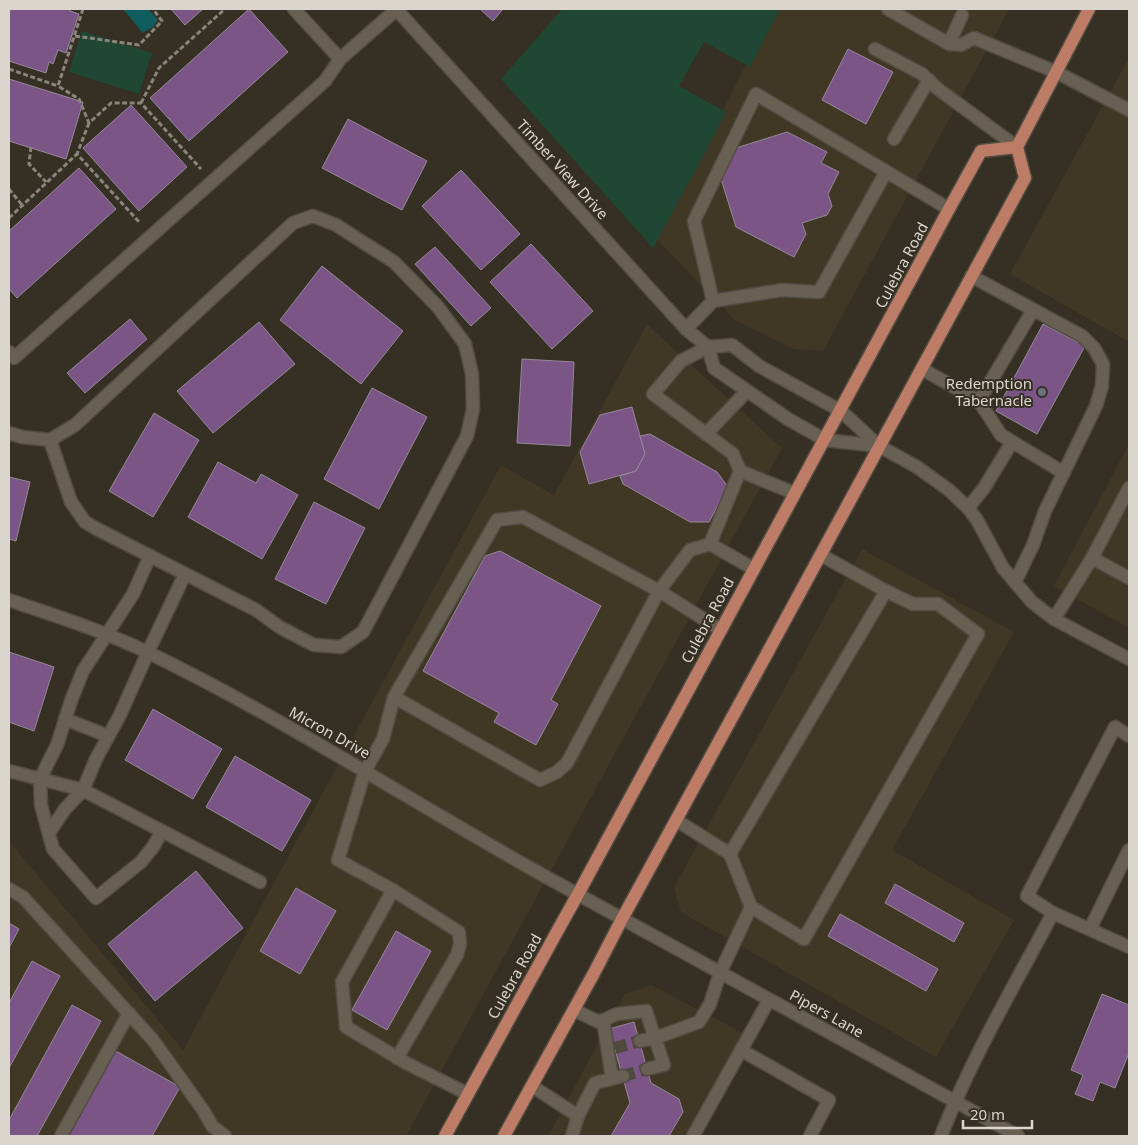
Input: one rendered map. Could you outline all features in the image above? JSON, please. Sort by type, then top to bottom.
[{"type":"main road","points":[[504,1136],[1025,178],[1017,147],[1089,9]]},
{"type":"main road","name":"Culebra Road","points":[[445,1136],[981,151],[1017,147]]},
{"type":"street","points":[[294,9],[340,59]]},
{"type":"street","points":[[9,352],[14,358],[325,81],[340,59],[397,9]]},
{"type":"street","name":"Timber View Drive","points":[[397,9],[686,330],[708,348],[714,368],[788,419],[825,440],[879,446]]},
{"type":"street","points":[[888,9],[949,44],[961,45],[974,38],[1056,72],[1129,110]]},
{"type":"street","points":[[949,44],[962,15]]},
{"type":"street","points":[[875,48],[922,74],[938,89],[1017,147]]},
{"type":"street","points":[[894,139],[929,80]]},
{"type":"street","points":[[713,301],[694,221],[756,94],[949,209]]},
{"type":"street","points":[[686,330],[713,301],[782,290],[819,292],[886,172]]},
{"type":"street","points":[[9,433],[22,437],[50,440],[74,425],[293,223],[313,216],[336,225],[394,262],[438,306],[465,344],[472,374],[473,409],[467,436],[363,632],[342,646],[314,645],[281,628],[256,610],[85,522],[71,502],[50,440]]},
{"type":"street","points":[[971,276],[1082,336],[1094,348],[1103,364],[1102,386],[1096,406],[1045,511],[1033,545],[1015,582]]},
{"type":"street","points":[[979,401],[1033,310]]},
{"type":"street","name":"Timber View Drive","points":[[708,348],[732,345],[759,366],[840,411],[879,446],[936,480],[968,508],[977,520],[1004,568],[1032,602],[1054,618],[1129,659]]},
{"type":"street","points":[[708,348],[681,361],[653,394],[733,454],[740,471],[710,544]]},
{"type":"street","points":[[922,369],[979,401],[1000,435],[1064,473]]},
{"type":"street","points":[[706,434],[746,391]]},
{"type":"street","points":[[968,508],[984,488],[1012,442]]},
{"type":"street","points":[[740,471],[794,493]]},
{"type":"street","points":[[1054,618],[1125,507],[1129,488]]},
{"type":"street","points":[[397,1058],[457,955],[460,944],[459,932],[393,890],[338,860],[365,771],[383,739],[394,697],[497,520],[524,517],[659,591],[721,630]]},
{"type":"street","points":[[394,697],[540,780],[557,772],[567,763],[659,591],[690,550],[710,544],[754,569]]},
{"type":"street","points":[[150,556],[133,594],[83,671],[57,745],[40,780],[41,805],[54,849],[96,898],[141,862],[153,847],[162,831]]},
{"type":"street","points":[[676,820],[730,854],[751,907],[804,940],[978,634],[938,604],[913,604],[821,556]]},
{"type":"street","points":[[1092,558],[1129,578]]},
{"type":"street","points":[[49,833],[65,809],[83,790],[96,758],[120,715],[185,574]]},
{"type":"street","points":[[730,854],[886,591]]},
{"type":"street","name":"Micron Drive","points":[[9,600],[107,635],[148,652],[238,699],[622,919]]},
{"type":"street","points":[[65,719],[108,736]]},
{"type":"street","points":[[1129,736],[1115,727],[1027,896],[1053,913],[1129,947]]},
{"type":"street","points":[[9,771],[83,790],[260,882]]},
{"type":"street","points":[[1090,930],[1129,850]]},
{"type":"street","points":[[9,889],[23,898],[153,1040],[203,1110],[208,1131],[225,1136]]},
{"type":"street","points":[[393,890],[342,982],[346,1027],[397,1058],[468,1094]]},
{"type":"street","points":[[640,1042],[699,1022],[710,1004],[720,973],[751,907]]},
{"type":"street","points":[[941,1136],[985,1040],[1053,913]]},
{"type":"street","name":"Pipers Lane","points":[[622,919],[1018,1136]]},
{"type":"street","points":[[693,1136],[769,1000]]},
{"type":"street","points":[[574,1010],[599,1022],[617,1014],[646,1012],[664,1065],[648,1069]]},
{"type":"street","points":[[61,1136],[129,1013]]},
{"type":"street","points":[[572,1136],[578,1116],[595,1083],[617,1077],[603,1020]]},
{"type":"street","points":[[741,1050],[829,1100],[810,1136]]},
{"type":"street","points":[[532,1086],[578,1116]]},
{"type":"path","points":[[58,86],[83,9]]},
{"type":"path","points":[[75,36],[139,45],[162,21],[153,9]]},
{"type":"path","points":[[141,103],[159,68],[225,9]]},
{"type":"path","points":[[9,69],[58,86],[79,99],[90,123]]},
{"type":"path","points":[[9,218],[77,154],[90,123],[111,103],[141,103],[212,182]]},
{"type":"path","points":[[31,147],[29,164],[46,182]]},
{"type":"path","points":[[77,154],[152,235]]},
{"type":"path","points":[[9,189],[22,205]]},
{"type":"shaded area","points":[[774,9],[1009,9],[823,351],[794,349],[735,320],[657,240]]},
{"type":"shaded area","points":[[1129,58],[1129,342],[1010,274]]},
{"type":"shaded area","points":[[647,324],[782,448],[406,1136],[9,1136],[9,841],[183,1050],[501,465],[554,495]]},
{"type":"shaded area","points":[[1129,444],[1129,628],[1054,586]]},
{"type":"shaded area","points":[[862,549],[1014,632],[892,850],[1014,920],[936,1057],[681,912],[674,887]]},
{"type":"shaded area","points":[[651,985],[745,1034],[687,1136],[548,1136],[625,994]]},
{"type":"green space","points":[[562,9],[780,9],[750,67],[704,42],[679,86],[726,112],[653,248],[501,79]]},
{"type":"green space","points":[[82,31],[152,53],[139,94],[69,72]]},
{"type":"water","points":[[123,9],[148,9],[158,20],[152,28],[143,33]]},
{"type":"building","points":[[9,9],[71,9],[70,11],[79,14],[66,53],[58,50],[53,64],[49,62],[46,73],[9,61]]},
{"type":"building","points":[[171,9],[203,9],[185,25]]},
{"type":"building","points":[[249,9],[288,52],[189,141],[150,98]]},
{"type":"building","points":[[480,9],[503,9],[493,21]]},
{"type":"building","points":[[848,49],[893,72],[866,124],[822,100]]},
{"type":"building","points":[[9,79],[83,102],[66,159],[9,141]]},
{"type":"building","points":[[131,105],[187,167],[139,211],[83,148]]},
{"type":"building","points":[[348,119],[427,161],[402,210],[322,168]]},
{"type":"building","points":[[787,132],[827,152],[821,163],[839,172],[828,194],[832,206],[827,215],[802,223],[806,234],[794,257],[736,227],[721,179],[736,148]]},
{"type":"building","points":[[79,168],[116,209],[17,298],[9,289],[9,231]]},
{"type":"building","points":[[461,170],[520,234],[481,270],[422,206]]},
{"type":"building","points":[[531,244],[593,311],[552,349],[490,282]]},
{"type":"building","points":[[435,247],[491,308],[471,326],[415,264]]},
{"type":"building","points":[[322,266],[403,331],[361,384],[280,320]]},
{"type":"building","points":[[130,319],[147,339],[85,393],[67,373]]},
{"type":"building","points":[[259,322],[295,364],[213,433],[177,391]]},
{"type":"building","points":[[1043,324],[1085,346],[1037,434],[996,411]]},
{"type":"building","points":[[522,359],[574,362],[570,446],[517,443]]},
{"type":"building","points":[[372,388],[427,417],[379,509],[324,479]]},
{"type":"building","points":[[632,407],[645,454],[636,471],[589,484],[580,452],[600,415]]},
{"type":"building","points":[[154,413],[199,440],[153,517],[109,491]]},
{"type":"building","points":[[650,434],[717,472],[728,487],[709,522],[690,522],[623,484],[620,476],[636,471],[645,454],[640,436]]},
{"type":"building","points":[[218,462],[256,483],[261,474],[298,495],[262,559],[188,517]]},
{"type":"building","points":[[9,477],[30,482],[16,541],[9,539]]},
{"type":"building","points":[[314,502],[365,528],[326,604],[275,579]]},
{"type":"building","points":[[500,551],[601,606],[551,700],[558,704],[536,745],[494,722],[499,713],[423,671],[485,556]]},
{"type":"building","points":[[9,652],[54,667],[34,731],[9,722]]},
{"type":"building","points":[[153,709],[222,749],[193,799],[125,760]]},
{"type":"building","points":[[235,756],[311,800],[282,851],[206,807]]},
{"type":"building","points":[[196,871],[243,928],[155,1001],[108,944]]},
{"type":"building","points":[[895,884],[964,923],[954,942],[885,903]]},
{"type":"building","points":[[296,888],[336,911],[300,974],[260,951]]},
{"type":"building","points":[[840,914],[938,969],[926,991],[828,936]]},
{"type":"building","points":[[9,923],[19,929],[9,948]]},
{"type":"building","points":[[396,931],[431,951],[387,1030],[352,1010]]},
{"type":"building","points":[[32,961],[60,976],[9,1068],[9,1003]]},
{"type":"building","points":[[1102,994],[1129,1005],[1129,1053],[1115,1088],[1100,1082],[1093,1101],[1075,1094],[1083,1075],[1071,1070]]},
{"type":"building","points":[[72,1005],[101,1021],[37,1136],[9,1136],[9,1120]]},
{"type":"building","points":[[634,1022],[651,1083],[679,1099],[683,1112],[669,1136],[611,1136],[630,1103],[609,1029]]},
{"type":"building","points":[[114,1050],[180,1087],[152,1136],[66,1136]]},
{"type":"tunnel","points":[[615,1048],[640,1041]]},
{"type":"tunnel","points":[[623,1076],[647,1069]]},
{"type":"place","name":"Redemption Tabernacle","points":[[1042,392]]}]
